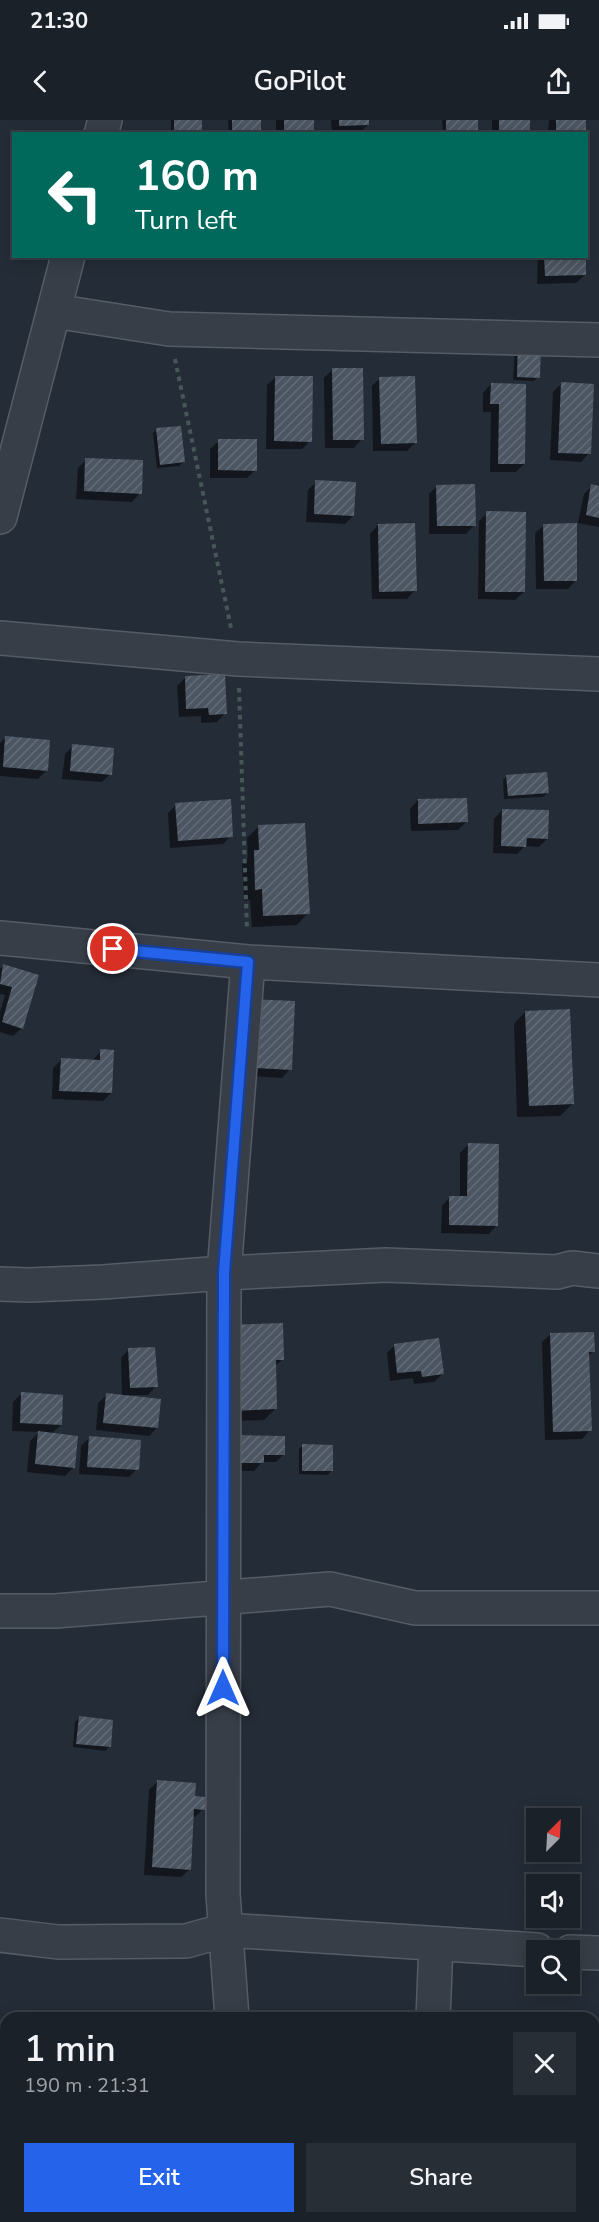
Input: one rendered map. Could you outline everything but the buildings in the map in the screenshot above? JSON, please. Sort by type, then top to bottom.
[{"type":"street","points":[[0,517],[67,258]]},
{"type":"street","points":[[54,311],[169,329],[599,340]]},
{"type":"street","points":[[0,638],[238,659],[599,674]]},
{"type":"street","points":[[0,938],[248,962],[599,980]]},
{"type":"street","points":[[232,2012],[223,1893],[224,1273],[248,962]]},
{"type":"street","points":[[0,1284],[103,1282],[386,1265],[556,1272],[572,1268],[599,1271]]},
{"type":"street","points":[[0,1611],[55,1611],[330,1589],[415,1608],[599,1608]]},
{"type":"street","points":[[0,1935],[58,1942],[186,1941],[226,1930],[526,1949]]},
{"type":"street","points":[[433,2012],[436,1944]]},
{"type":"street","points":[[580,1952],[599,1953]]},
{"type":"route","points":[[113,949],[248,962],[224,1273],[223,1688]]}]
